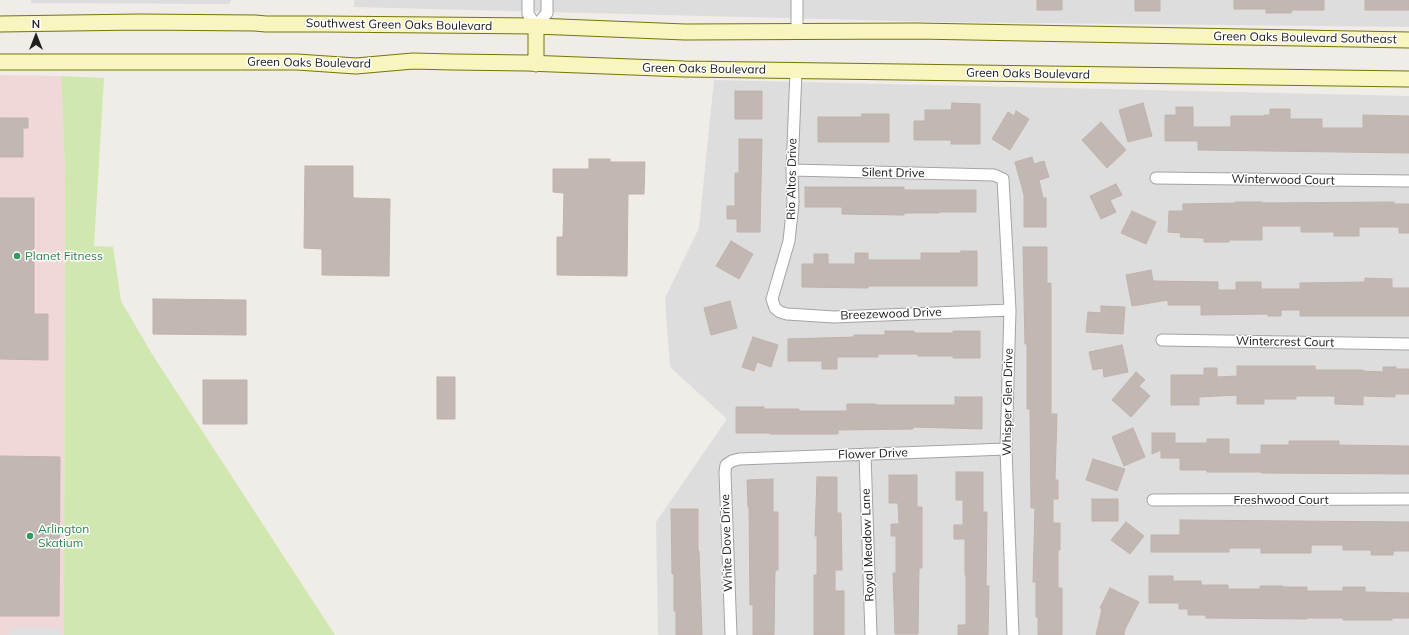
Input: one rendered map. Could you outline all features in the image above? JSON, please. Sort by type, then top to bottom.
[{"type":"main road","name":"Southwest Green Oaks Boulevard","points":[[0,24],[140,22],[255,23],[536,26],[685,32],[797,32]]},
{"type":"main road","points":[[536,26],[536,64]]},
{"type":"main road","name":"Green Oaks Boulevard Southeast","points":[[797,32],[916,31],[1409,40]]},
{"type":"main road","name":"Green Oaks Boulevard","points":[[0,62],[297,62],[356,66],[413,61],[684,70],[1409,79]]},
{"type":"street","points":[[528,0],[528,14],[536,26],[546,13],[546,0]]},
{"type":"street","points":[[797,0],[797,32]]},
{"type":"street","name":"Rio Altos Drive","points":[[775,308],[772,299],[789,241],[791,226],[793,203],[792,170],[796,71]]},
{"type":"street","name":"Silent Drive","points":[[792,170],[994,175]]},
{"type":"street","name":"Whisper Glen Drive","points":[[994,175],[1003,179],[1010,310],[1006,449],[1013,635]]},
{"type":"street","name":"Winterwood Court","points":[[1156,178],[1409,181]]},
{"type":"street","name":"Breezewood Drive","points":[[775,308],[780,312],[788,314],[834,316],[1010,310]]},
{"type":"street","name":"Wintercrest Court","points":[[1162,340],[1409,344]]},
{"type":"street","name":"Flower Drive","points":[[739,459],[1006,449]]},
{"type":"street","name":"Royal Meadow Lane","points":[[865,454],[871,635]]},
{"type":"street","name":"White Dove Drive","points":[[731,635],[724,472],[726,465],[739,459]]},
{"type":"street","name":"Freshwood Court","points":[[1153,500],[1409,499]]},
{"type":"shaded area","points":[[31,0],[231,0],[229,4],[31,3]]},
{"type":"shaded area","points":[[354,0],[1409,0],[1409,27],[937,22],[354,7]]},
{"type":"shaded area","points":[[0,75],[61,76],[65,169],[64,635],[0,635]]},
{"type":"shaded area","points":[[714,80],[1409,96],[1409,635],[658,635],[656,522],[727,419],[670,367],[665,298],[699,228]]},
{"type":"shaded area","points":[[9,628],[61,628],[61,635],[9,635]]},
{"type":"green space","points":[[61,76],[104,78],[94,246],[113,247],[121,301],[152,354],[335,635],[64,635],[65,169]]},
{"type":"building","points":[[1037,0],[1062,0],[1062,10],[1037,10]]},
{"type":"building","points":[[1135,0],[1160,0],[1160,11],[1135,11]]},
{"type":"building","points":[[1234,0],[1324,0],[1324,10],[1292,10],[1291,13],[1266,13],[1266,9],[1234,9]]},
{"type":"building","points":[[1365,0],[1409,0],[1409,10],[1365,10]]},
{"type":"building","points":[[735,91],[762,91],[762,119],[735,119]]},
{"type":"building","points":[[952,103],[980,104],[980,144],[951,144],[951,140],[914,140],[914,121],[925,121],[925,110],[951,110]]},
{"type":"building","points":[[1143,103],[1152,136],[1128,142],[1119,110]]},
{"type":"building","points":[[1176,107],[1193,107],[1193,127],[1231,127],[1231,116],[1270,115],[1270,109],[1290,109],[1290,119],[1322,119],[1322,128],[1363,128],[1363,115],[1409,116],[1409,153],[1198,150],[1198,141],[1165,141],[1165,115],[1176,115]]},
{"type":"building","points":[[1016,111],[1029,119],[1010,150],[992,139],[1008,112],[1014,116]]},
{"type":"building","points":[[862,114],[889,114],[889,142],[818,142],[818,117],[862,117]]},
{"type":"building","points":[[0,118],[28,118],[28,128],[23,128],[23,157],[0,157]]},
{"type":"building","points":[[1101,122],[1126,150],[1107,168],[1082,140]]},
{"type":"building","points":[[739,139],[762,139],[760,232],[737,232],[737,219],[727,219],[727,206],[735,206],[735,173],[739,173]]},
{"type":"building","points":[[1032,157],[1034,164],[1044,161],[1049,177],[1039,180],[1043,198],[1046,198],[1046,227],[1024,227],[1024,195],[1015,162]]},
{"type":"building","points":[[589,159],[610,159],[610,162],[645,162],[644,194],[628,194],[627,276],[557,275],[557,237],[563,237],[564,193],[553,192],[553,169],[589,169]]},
{"type":"building","points":[[305,166],[353,166],[353,198],[390,199],[389,276],[322,275],[322,249],[304,248]]},
{"type":"building","points":[[1116,184],[1122,195],[1110,200],[1116,212],[1101,219],[1090,196]]},
{"type":"building","points":[[805,187],[904,187],[904,190],[976,190],[976,212],[904,213],[904,215],[842,214],[842,207],[805,207]]},
{"type":"building","name":"Planet Fitness","points":[[0,198],[34,198],[34,314],[48,314],[48,360],[0,359]]},
{"type":"building","points":[[1236,202],[1394,202],[1394,204],[1409,204],[1409,233],[1399,233],[1399,227],[1359,227],[1359,236],[1334,236],[1334,232],[1301,232],[1301,226],[1262,226],[1262,240],[1204,242],[1204,238],[1180,237],[1181,233],[1168,232],[1169,211],[1183,211],[1183,204]]},
{"type":"building","points":[[1132,211],[1156,222],[1146,244],[1121,233]]},
{"type":"building","points":[[731,241],[753,254],[739,279],[716,266]]},
{"type":"building","points":[[1023,247],[1047,247],[1047,283],[1051,283],[1051,414],[1057,414],[1055,480],[1058,480],[1058,499],[1053,499],[1053,523],[1060,523],[1058,588],[1062,588],[1062,635],[1038,635],[1038,617],[1036,617],[1036,582],[1033,582],[1035,508],[1031,508],[1030,409],[1027,409],[1027,344],[1025,344]]},
{"type":"building","points":[[961,251],[977,251],[977,286],[868,286],[868,288],[802,287],[802,264],[814,264],[814,254],[828,254],[828,264],[855,264],[855,253],[868,253],[868,260],[921,260],[921,253],[961,253]]},
{"type":"building","points":[[1151,270],[1153,281],[1218,282],[1218,290],[1236,290],[1236,282],[1261,282],[1261,289],[1300,289],[1300,283],[1365,282],[1365,278],[1392,279],[1392,288],[1409,288],[1409,316],[1300,316],[1300,310],[1281,310],[1281,316],[1268,316],[1268,314],[1201,315],[1201,305],[1168,305],[1168,300],[1132,306],[1126,275]]},
{"type":"building","points":[[153,299],[246,300],[246,335],[153,334]]},
{"type":"building","points":[[730,301],[737,328],[711,335],[704,308]]},
{"type":"building","points":[[1101,306],[1125,307],[1123,334],[1086,332],[1088,312],[1101,313]]},
{"type":"building","points":[[885,331],[953,333],[953,331],[980,331],[980,358],[918,356],[918,354],[878,354],[878,357],[837,357],[837,369],[822,369],[822,361],[788,361],[788,339],[854,337],[854,335],[885,335]]},
{"type":"building","points":[[753,337],[778,345],[771,367],[757,362],[754,371],[742,367]]},
{"type":"building","points":[[1122,345],[1128,372],[1104,377],[1103,368],[1093,370],[1089,352]]},
{"type":"building","points":[[1237,366],[1315,366],[1315,370],[1363,370],[1383,372],[1383,367],[1409,369],[1409,394],[1395,394],[1395,397],[1363,396],[1363,405],[1335,404],[1335,396],[1296,396],[1296,399],[1264,399],[1264,404],[1237,404],[1237,395],[1199,397],[1199,405],[1171,405],[1171,375],[1204,375],[1204,368],[1217,368],[1217,377],[1237,376]]},
{"type":"building","points":[[1136,372],[1145,380],[1139,386],[1150,396],[1131,417],[1112,400]]},
{"type":"building","points":[[437,377],[455,377],[455,419],[437,419]]},
{"type":"building","points":[[203,380],[247,380],[247,424],[203,424]]},
{"type":"building","points":[[955,397],[982,397],[982,429],[913,427],[913,429],[838,430],[838,434],[736,433],[736,407],[799,409],[799,411],[847,411],[847,404],[955,405]]},
{"type":"building","points":[[1133,428],[1145,457],[1124,466],[1112,437]]},
{"type":"building","points":[[1152,433],[1175,433],[1175,443],[1207,443],[1207,439],[1229,439],[1229,454],[1261,454],[1261,445],[1289,445],[1289,441],[1339,441],[1339,445],[1409,446],[1409,474],[1261,473],[1180,470],[1180,458],[1161,458],[1161,450],[1152,454]]},
{"type":"building","name":"Arlington Skatium","points":[[0,456],[60,457],[59,616],[0,616]]},
{"type":"building","points":[[1093,459],[1125,469],[1117,491],[1086,480]]},
{"type":"building","points":[[956,472],[983,472],[983,512],[987,512],[986,586],[989,586],[988,635],[958,635],[958,625],[966,625],[966,575],[965,539],[954,539],[954,525],[963,525],[963,500],[956,500]]},
{"type":"building","points":[[889,475],[917,475],[917,507],[922,507],[922,568],[919,568],[918,634],[895,634],[893,573],[896,573],[896,536],[891,536],[891,524],[899,524],[898,503],[889,503]]},
{"type":"building","points":[[817,477],[837,477],[837,513],[841,513],[842,570],[835,570],[835,591],[844,591],[844,635],[814,635],[814,575],[817,575],[817,536],[815,536]]},
{"type":"building","points":[[773,479],[773,512],[778,512],[778,570],[775,570],[774,635],[753,635],[753,605],[750,605],[749,507],[747,480]]},
{"type":"building","points":[[1092,499],[1118,499],[1118,521],[1092,521]]},
{"type":"building","points":[[671,509],[698,509],[698,551],[702,635],[676,635],[676,611],[674,611],[674,574],[672,574]]},
{"type":"building","points":[[1180,520],[1409,522],[1409,551],[1393,551],[1393,555],[1371,555],[1371,550],[1343,550],[1343,545],[1311,545],[1311,553],[1261,553],[1261,548],[1229,548],[1229,552],[1151,552],[1151,535],[1180,535]]},
{"type":"building","points":[[1126,522],[1144,536],[1130,554],[1111,540]]},
{"type":"building","points":[[1149,576],[1173,576],[1173,581],[1201,581],[1201,585],[1228,585],[1228,589],[1260,589],[1260,586],[1283,586],[1307,587],[1307,591],[1343,591],[1343,587],[1365,587],[1365,592],[1409,593],[1409,618],[1392,618],[1392,620],[1343,620],[1343,618],[1206,618],[1206,615],[1188,615],[1188,609],[1179,609],[1179,603],[1149,603]]},
{"type":"building","points":[[1110,588],[1139,602],[1125,629],[1124,635],[1096,635],[1102,609],[1100,608]]},
{"type":"place","name":"Planet Fitness","points":[[17,256]]},
{"type":"place","name":"Arlington Skatium","points":[[30,536]]}]
